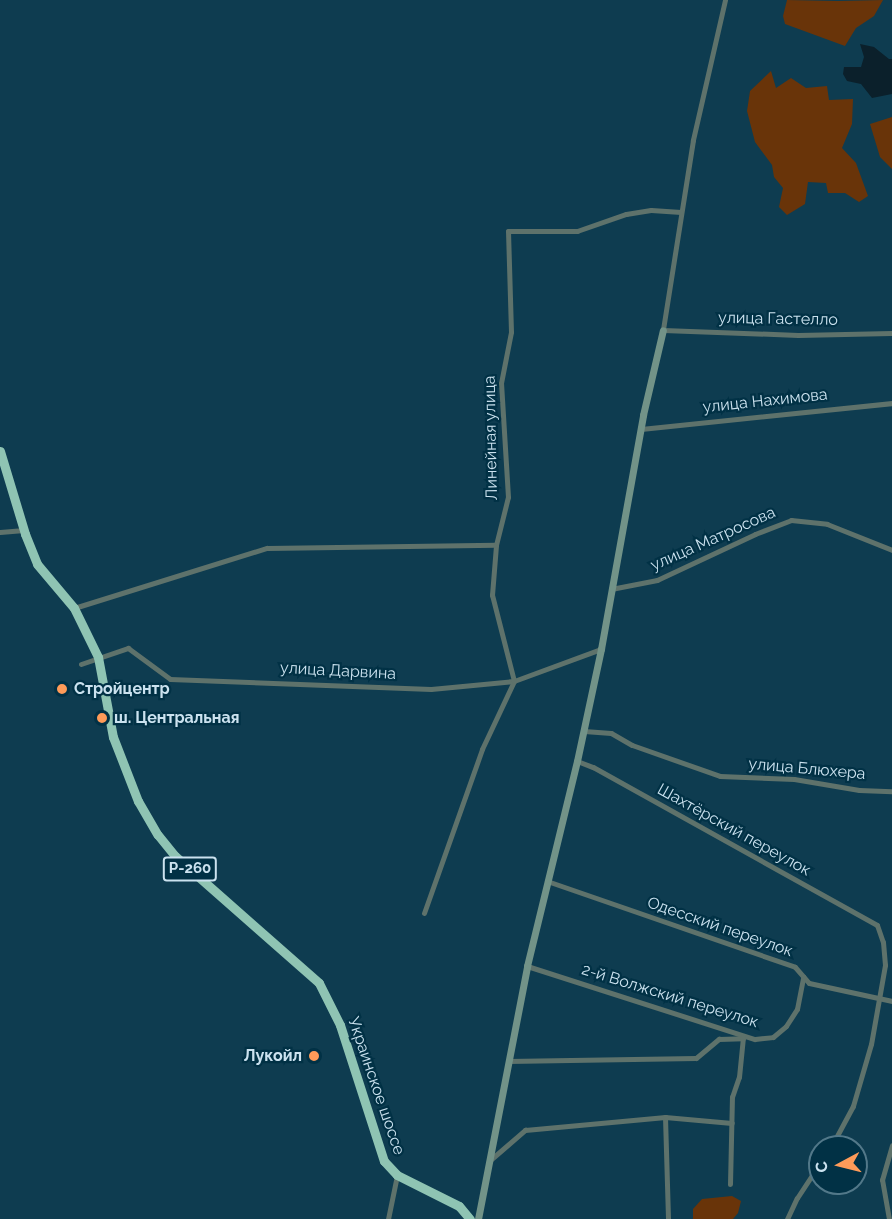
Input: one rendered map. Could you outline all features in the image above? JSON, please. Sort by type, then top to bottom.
[{"type":"highway","name":"Украинское шоссе","points":[[0,451],[24,530],[38,564],[74,608],[98,657],[113,737],[138,801],[158,835],[175,856],[319,983],[340,1025],[384,1161],[397,1175],[459,1206],[478,1219]]},
{"type":"street","points":[[478,1219],[526,966],[577,761],[601,649],[641,429],[663,330],[693,140],[726,0]]},
{"type":"street","name":"Линейная улица","points":[[514,681],[492,595],[496,545],[508,498],[501,383],[511,332],[508,231],[577,231],[626,214],[651,210],[681,212]]},
{"type":"street","name":"улица Гастелло","points":[[663,330],[798,335],[892,333]]},
{"type":"street","name":"улица Нахимова","points":[[641,429],[892,403]]},
{"type":"street","name":"улица Матросова","points":[[611,590],[657,580],[754,534],[791,520],[827,524],[892,550]]},
{"type":"street","points":[[0,532],[24,530]]},
{"type":"street","points":[[74,608],[267,548],[496,545]]},
{"type":"street","name":"улица Дарвина","points":[[81,664],[128,648],[170,679],[431,689],[514,681],[601,649]]},
{"type":"street","points":[[424,913],[482,749],[514,681]]},
{"type":"street","name":"улица Блюхера","points":[[584,731],[611,734],[632,745],[720,776],[794,778],[859,789],[892,790]]},
{"type":"street","name":"Шахтёрский переулок","points":[[577,761],[593,767],[877,925],[883,942]]},
{"type":"street","name":"Одесский переулок","points":[[547,881],[795,967],[809,983],[892,1001]]},
{"type":"street","points":[[837,1135],[853,1106],[872,1044],[885,965],[883,942],[892,942]]},
{"type":"street","name":"2-й Волжский переулок","points":[[526,966],[755,1039],[773,1037],[786,1026],[796,1008],[803,977]]},
{"type":"street","points":[[508,1061],[696,1058],[719,1039],[743,1037],[739,1077],[732,1097],[730,1184]]},
{"type":"street","points":[[489,1162],[525,1130],[665,1117],[732,1123]]},
{"type":"street","points":[[665,1117],[668,1219]]},
{"type":"street","points":[[889,1219],[882,1180],[892,1145]]},
{"type":"street","points":[[388,1219],[397,1175]]},
{"type":"street","points":[[788,1219],[797,1198],[808,1181]]},
{"type":"shaded area","points":[[787,0],[883,0],[874,16],[856,28],[845,46],[785,24],[783,16]]},
{"type":"shaded area","points":[[771,71],[776,88],[791,78],[806,88],[827,86],[829,100],[853,99],[852,124],[842,148],[856,163],[868,196],[859,202],[845,193],[828,193],[826,183],[808,182],[805,204],[787,215],[779,207],[783,188],[774,177],[772,165],[755,142],[747,111],[750,91]]},
{"type":"shaded area","points":[[892,117],[892,169],[880,157],[870,124]]},
{"type":"shaded area","points":[[732,1196],[741,1201],[738,1213],[733,1219],[693,1219],[693,1209],[702,1199]]},
{"type":"water","points":[[860,44],[874,47],[892,59],[892,94],[872,98],[861,84],[847,81],[843,74],[844,67],[861,67],[864,57]]},
{"type":"place","name":"Стройцентр","points":[[62,689]]},
{"type":"place","name":"ш. Центральная","points":[[102,718]]},
{"type":"place","name":"Лукойл","points":[[314,1056]]}]
